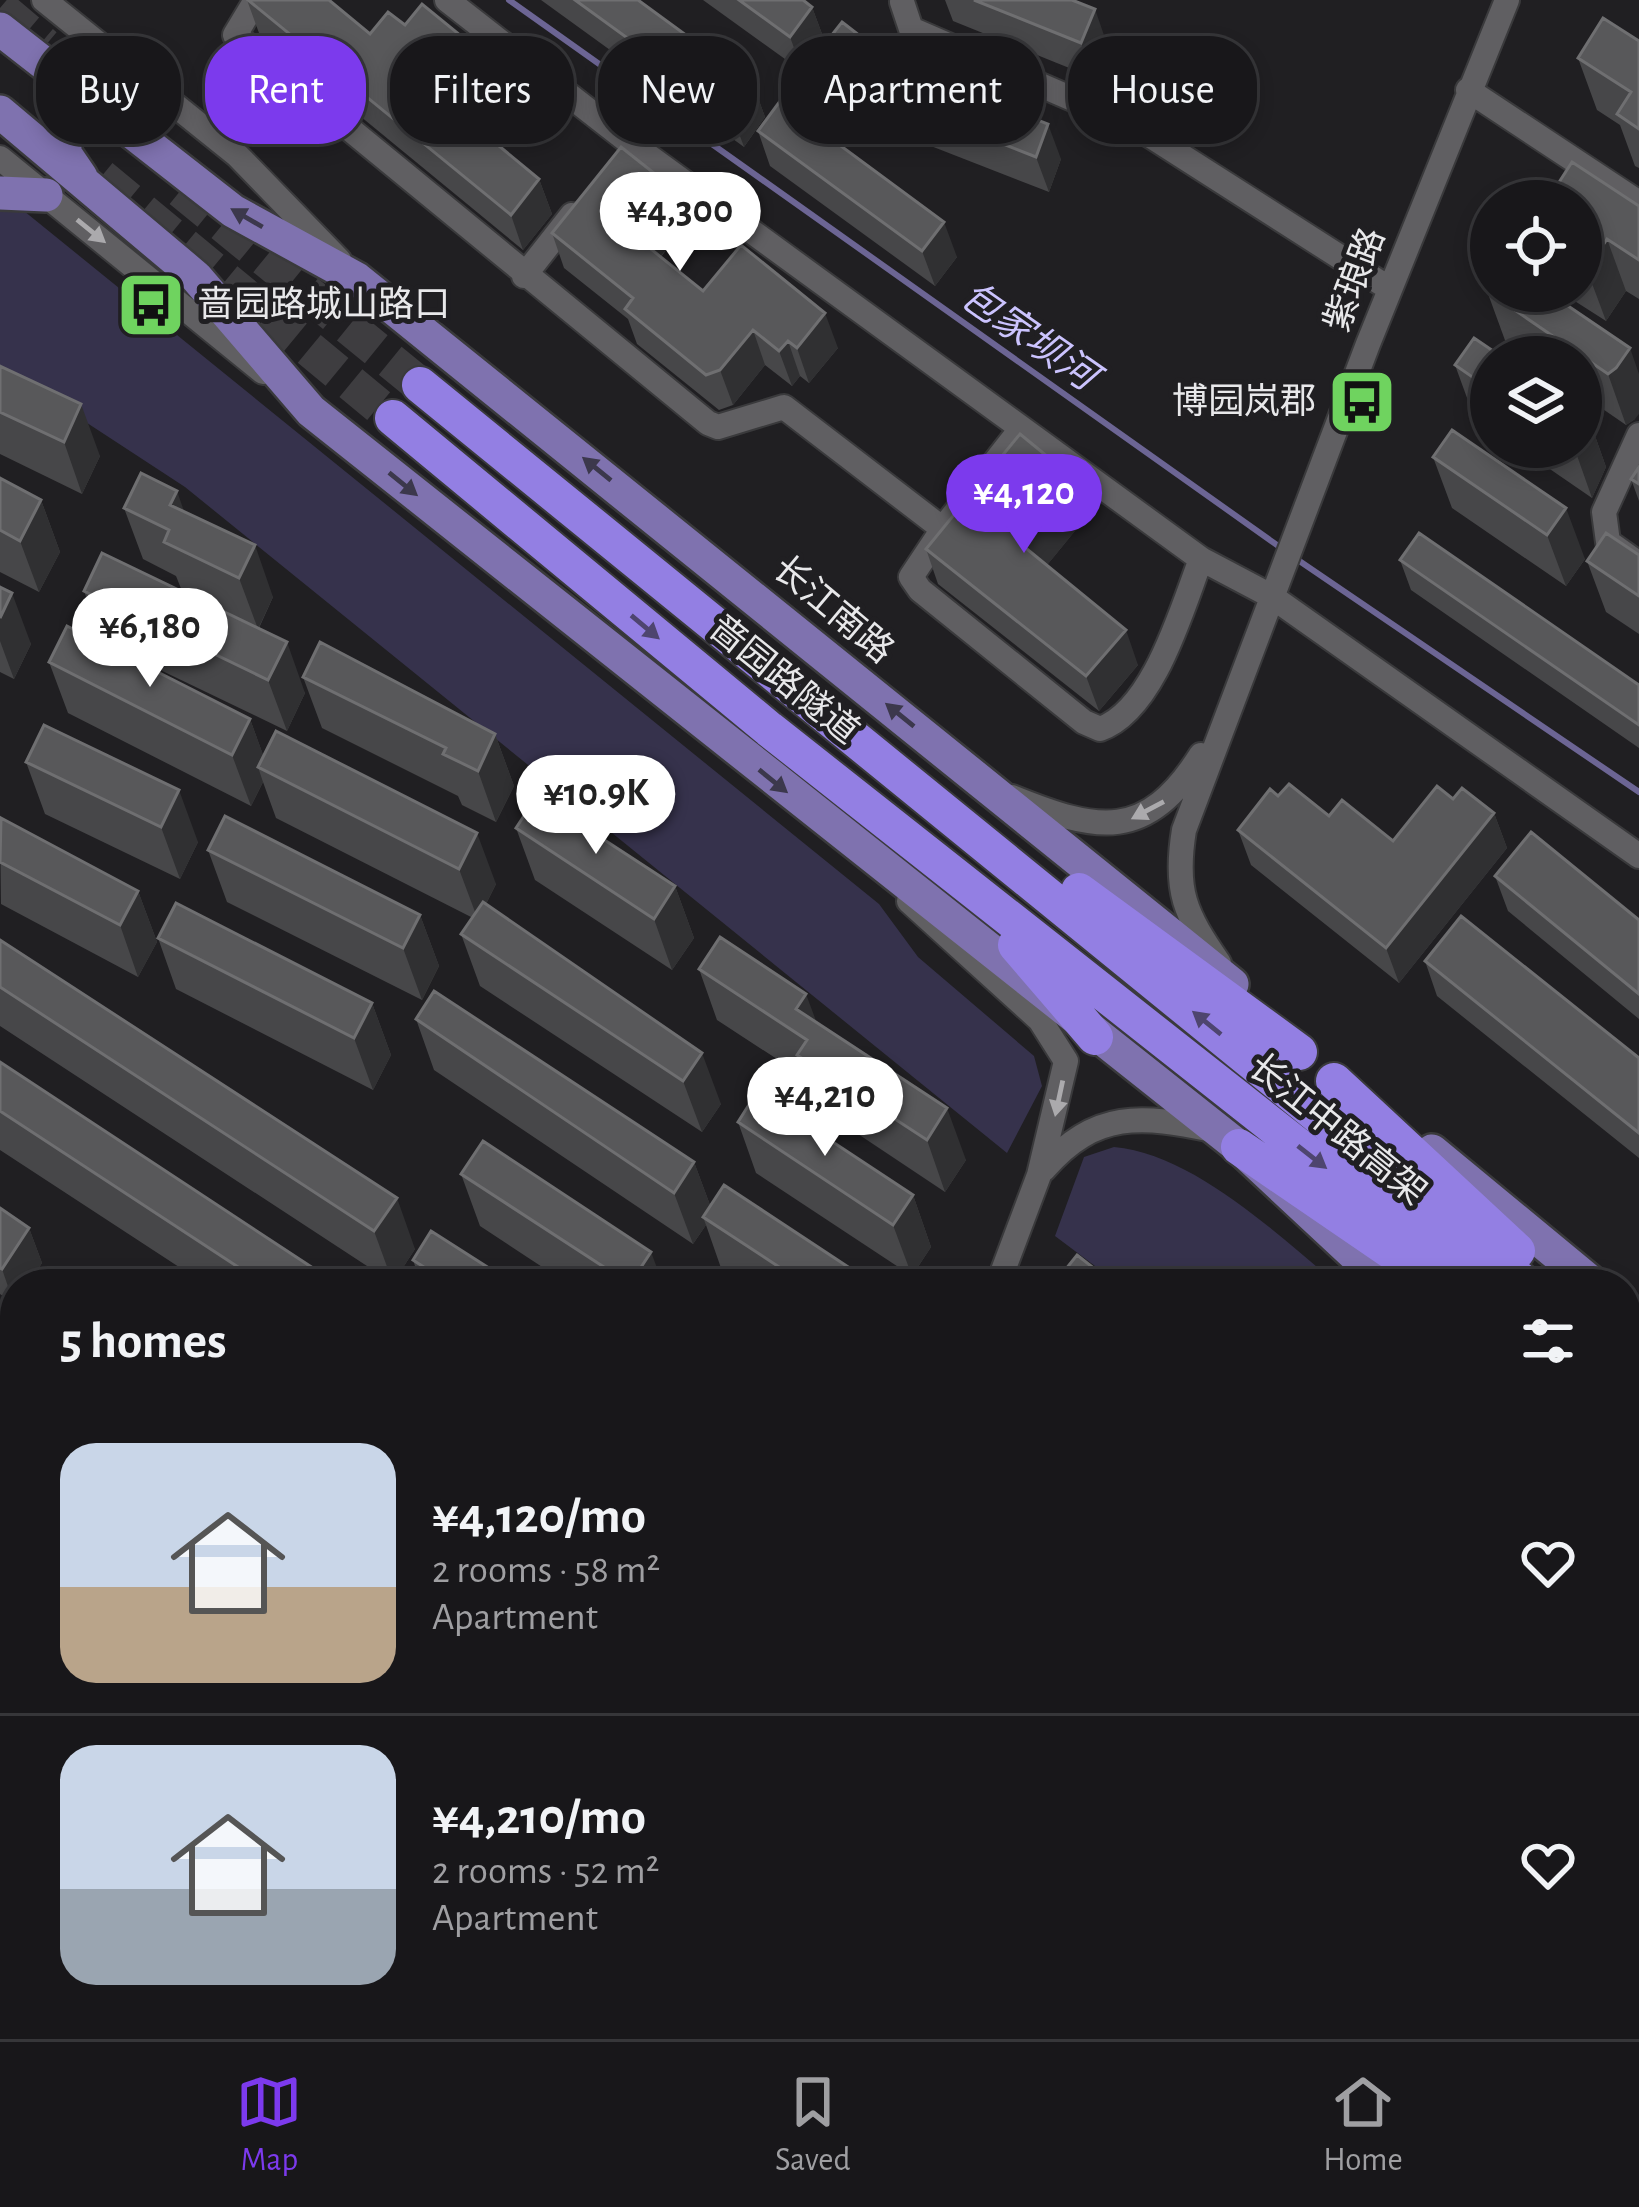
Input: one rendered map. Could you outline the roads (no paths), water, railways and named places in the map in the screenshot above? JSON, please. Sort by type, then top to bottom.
[{"type":"highway","name":"啬园路隧道","points":[[420,385],[1148,975]]},
{"type":"highway","name":"啬园路隧道","points":[[393,418],[770,730],[1120,1008]]},
{"type":"highway","points":[[576,511],[723,610],[1007,840],[1299,1052]]},
{"type":"highway","points":[[770,730],[1004,932],[1095,1037]]},
{"type":"highway","name":"长江中路高架","points":[[1148,975],[1507,1269]]},
{"type":"highway","name":"长江中路高架","points":[[1120,1008],[1454,1269]]},
{"type":"highway","points":[[1334,1081],[1534,1269]]},
{"type":"highway","points":[[1226,1139],[1417,1269]]},
{"type":"main road","name":"长江南路","points":[[0,29],[36,57]]},
{"type":"main road","points":[[0,112],[196,277],[311,411],[1226,1139],[1369,1269]]},
{"type":"main road","points":[[65,144],[64,152],[87,185]]},
{"type":"main road","name":"长江南路","points":[[146,144],[233,211],[357,279],[1233,984],[1299,1052],[1432,1151],[1574,1269]]},
{"type":"main road","points":[[0,193],[46,194]]},
{"type":"street","points":[[44,0],[237,155],[357,279]]},
{"type":"street","points":[[256,0],[235,35],[708,423],[718,427],[748,421],[784,407],[943,530]]},
{"type":"street","points":[[447,0],[622,150],[1201,559],[1271,596],[1639,856]]},
{"type":"street","points":[[883,0],[903,1],[911,29],[1135,125],[1390,289]]},
{"type":"street","name":"紫琅路","points":[[1222,723],[1507,0]]},
{"type":"street","points":[[1468,91],[1639,203]]},
{"type":"street","points":[[0,158],[311,411]]},
{"type":"street","points":[[524,276],[590,192]]},
{"type":"street","points":[[1021,429],[911,577],[920,590],[1084,722],[1100,729],[1114,724],[1163,660],[1201,559]]},
{"type":"street","points":[[1639,435],[1604,512],[1608,542],[1639,564]]},
{"type":"street","points":[[991,789],[1074,823],[1108,826],[1148,815],[1178,792],[1222,723]]},
{"type":"street","points":[[1222,723],[1184,830],[1178,871],[1187,918],[1233,984]]},
{"type":"street","points":[[865,854],[982,973],[1040,1020],[1066,1061],[1039,1175],[1004,1269]]},
{"type":"street","points":[[1039,1175],[1068,1141],[1098,1125],[1134,1120],[1226,1139]]},
{"type":"waterway","name":"包家坝河","points":[[509,0],[1284,550]]},
{"type":"waterway","name":"包家坝河","points":[[1295,558],[1639,792]]},
{"type":"tunnel","points":[[0,8],[36,38]]},
{"type":"tunnel","points":[[101,177],[393,418]]},
{"type":"tunnel","points":[[181,190],[420,385]]},
{"type":"place","name":"啬园路城山路口","points":[[151,305]]},
{"type":"place","name":"博园岚郡","points":[[1362,402]]}]
